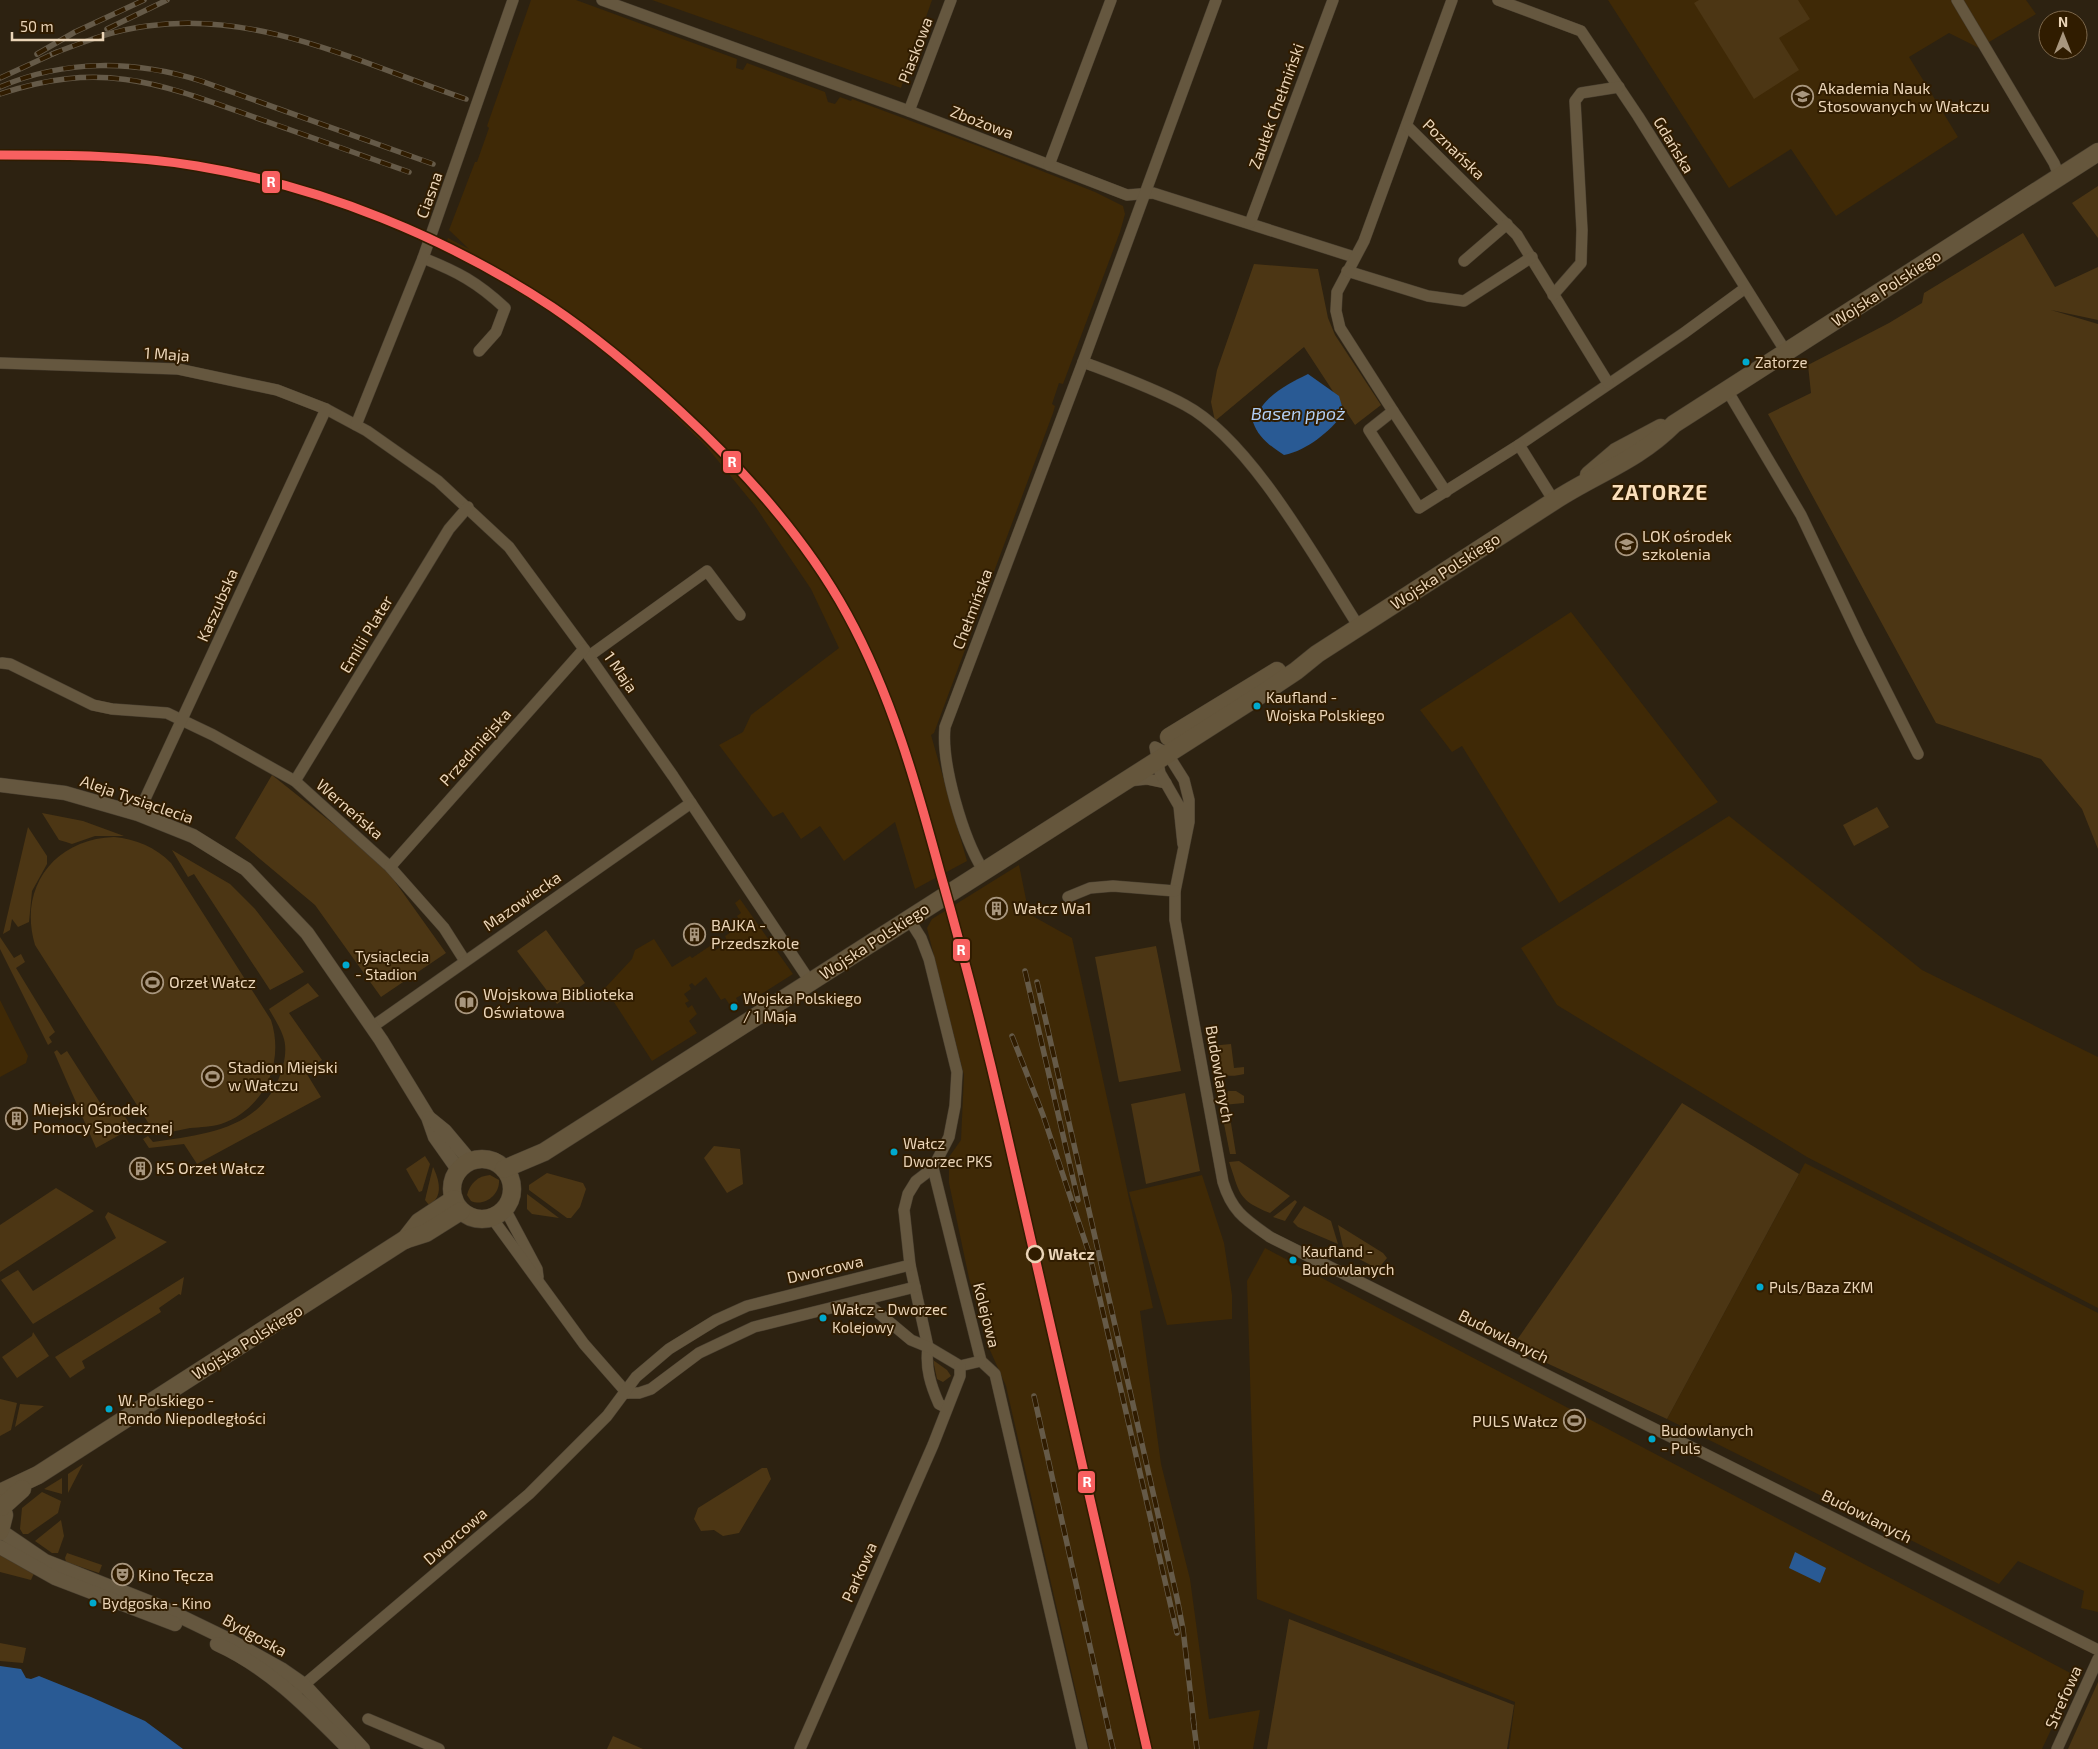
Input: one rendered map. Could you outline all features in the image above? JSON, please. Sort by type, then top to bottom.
[{"type":"main road","name":"Wojska Polskiego","points":[[508,1175],[811,983],[1001,858],[1121,782],[1252,685],[1291,664],[1312,657],[1578,485],[1608,472],[1642,452],[1674,424],[2098,152]]},
{"type":"main road","name":"Wojska Polskiego","points":[[1001,858],[1080,795],[1159,753]]},
{"type":"main road","points":[[488,1161],[508,1175],[512,1192],[498,1214],[481,1219],[470,1217],[458,1205],[454,1180],[465,1166],[488,1161]]},
{"type":"main road","name":"Wojska Polskiego","points":[[1,1501],[38,1475],[404,1240],[426,1233],[458,1205]]},
{"type":"main road","points":[[0,1531],[4,1514],[1,1501]]},
{"type":"street","name":"Ciasna","points":[[356,425],[423,258],[513,0]]},
{"type":"street","name":"Zbożowa","points":[[602,0],[909,111],[1127,195],[1153,193],[1354,257]]},
{"type":"street","name":"Piaskowa","points":[[909,111],[951,0]]},
{"type":"street","points":[[1050,165],[1111,0]]},
{"type":"street","points":[[1143,195],[1216,0]]},
{"type":"street","name":"Zaułek Chełmiński","points":[[1250,223],[1333,0]]},
{"type":"street","points":[[1407,126],[1452,0]]},
{"type":"street","name":"Gdańska","points":[[1498,0],[1581,31],[1619,87],[1744,289],[1786,352]]},
{"type":"street","points":[[1957,0],[2054,163],[2060,178]]},
{"type":"street","points":[[1552,295],[1581,263],[1582,230],[1575,101],[1581,93],[1619,87]]},
{"type":"street","name":"Poznańska","points":[[1446,492],[1340,328],[1336,311],[1337,292],[1364,241],[1407,126],[1507,224],[1532,257],[1552,295],[1608,384]]},
{"type":"street","name":"Chełmińska","points":[[983,870],[971,847],[946,764],[943,745],[945,727],[1083,362],[1143,195]]},
{"type":"street","points":[[1464,261],[1507,224]]},
{"type":"street","points":[[1347,271],[1428,296],[1464,301],[1532,257]]},
{"type":"street","points":[[423,258],[460,273],[478,284],[505,308],[496,332],[479,351]]},
{"type":"street","points":[[1393,411],[1369,430],[1419,508],[1518,445],[1684,333],[1744,289]]},
{"type":"street","points":[[1083,362],[1186,405],[1213,426],[1240,452],[1271,493],[1359,627]]},
{"type":"street","name":"1 Maja","points":[[0,363],[178,369],[277,390],[326,409],[356,425],[396,450],[438,481],[509,547],[587,652],[691,803],[811,983]]},
{"type":"street","points":[[1727,390],[1801,515],[1860,639],[1918,754]]},
{"type":"street","name":"Kaszubska","points":[[138,814],[326,409]]},
{"type":"street","points":[[1518,445],[1554,501]]},
{"type":"street","name":"Emilii Plater","points":[[295,781],[449,528],[468,508]]},
{"type":"street","name":"Przedmiejska","points":[[390,867],[587,652],[707,571],[740,615]]},
{"type":"street","name":"Werneńska","points":[[2,662],[10,664],[93,705],[112,709],[167,713],[182,719],[295,781],[390,867],[444,928],[465,961]]},
{"type":"street","name":"Budowlanych","points":[[1159,753],[1166,784],[1179,806],[1183,844]]},
{"type":"street","name":"Budowlanych","points":[[1159,753],[1188,790],[1189,822],[1183,844],[1175,891],[1175,920],[1223,1182],[1228,1199],[1241,1216],[1270,1237],[2098,1650]]},
{"type":"street","points":[[1121,782],[1147,779],[1166,784]]},
{"type":"street","name":"Aleja Tysiąclecia","points":[[0,785],[65,793],[138,814],[193,836],[246,869],[307,933],[372,1027],[428,1118],[444,1131],[465,1166]]},
{"type":"street","name":"Mazowiecka","points":[[372,1027],[691,803]]},
{"type":"street","points":[[1068,897],[1090,888],[1113,886],[1175,891]]},
{"type":"street","points":[[909,919],[921,938],[929,959],[957,1072],[955,1106],[949,1137],[933,1168],[916,1181],[908,1194],[904,1210],[910,1265],[928,1347],[926,1361],[932,1388],[939,1404],[948,1408]]},
{"type":"street","name":"Kolejowa","points":[[933,1168],[981,1361],[995,1374],[1082,1749]]},
{"type":"street","points":[[498,1214],[531,1273],[538,1279],[577,1334],[626,1392],[639,1393],[651,1389],[706,1349],[754,1328],[915,1286]]},
{"type":"street","name":"Dworcowa","points":[[299,1690],[530,1494],[608,1416],[636,1377],[669,1349],[716,1320],[747,1306],[910,1265]]},
{"type":"street","points":[[863,1300],[911,1340],[928,1347],[960,1366],[981,1361]]},
{"type":"street","points":[[747,1306],[754,1328]]},
{"type":"street","name":"Parkowa","points":[[800,1749],[948,1408],[960,1376],[960,1366]]},
{"type":"street","name":"Bydgoska","points":[[0,1531],[45,1561],[161,1607],[227,1638],[299,1690],[363,1749]]},
{"type":"street","name":"Bydgoska","points":[[0,1547],[55,1578],[159,1617],[222,1646],[299,1690],[348,1749]]},
{"type":"street","name":"Strefowa","points":[[2058,1749],[2098,1659]]},
{"type":"street","points":[[368,1719],[439,1749]]},
{"type":"shaded area","points":[[531,0],[576,0],[737,59],[736,68],[743,70],[747,63],[825,92],[828,102],[835,104],[840,97],[851,101],[852,99],[1095,192],[1123,206],[1125,214],[1120,232],[1063,384],[1059,383],[1052,404],[1055,406],[1053,413],[934,733],[931,735],[967,861],[915,889],[895,822],[844,861],[820,826],[801,839],[783,812],[773,817],[719,745],[743,732],[751,715],[839,648],[811,589],[755,506],[706,446],[636,378],[562,320],[480,269],[443,251],[448,238],[469,249],[449,230],[475,162],[477,162],[489,128],[487,126]]},
{"type":"shaded area","points":[[652,0],[932,0],[901,88]]},
{"type":"shaded area","name":"Akademia Nauk Stosowanych w Wałczu","points":[[1608,0],[2026,0],[2036,14],[1979,48],[1949,33],[1909,57],[1958,137],[1836,216],[1791,149],[1729,188]]},
{"type":"shaded area","points":[[1699,0],[1798,0],[1810,19],[1779,38],[1799,70],[1754,99],[1694,3]]},
{"type":"shaded area","points":[[2098,186],[2098,238],[2072,203]]},
{"type":"shaded area","points":[[2023,233],[2055,287],[2098,267],[2098,320],[2051,310],[2098,324],[2098,849],[2082,809],[2041,759],[1936,723],[1768,414],[1811,393],[1808,365],[1889,323],[1922,303],[1924,293]]},
{"type":"shaded area","points":[[1254,264],[1318,269],[1328,318],[1335,335],[1381,405],[1355,425],[1304,347],[1215,421],[1211,402],[1217,370]]},
{"type":"shaded area","points":[[1571,612],[1718,802],[1559,903],[1462,746],[1452,752],[1420,710]]},
{"type":"shaded area","points":[[272,775],[381,862],[446,953],[381,997],[315,905],[235,838]]},
{"type":"shaded area","points":[[1877,807],[1889,827],[1854,846],[1843,825]]},
{"type":"shaded area","points":[[42,813],[83,821],[124,836],[95,836],[72,844],[59,840]]},
{"type":"shaded area","points":[[1729,816],[1922,970],[2098,1057],[2098,1308],[1807,1157],[1557,1005],[1521,948]]},
{"type":"shaded area","points":[[28,827],[47,856],[47,864],[32,891],[29,922],[18,927],[12,919],[10,930],[3,934]]},
{"type":"shaded area","points":[[114,837],[145,845],[158,852],[171,863],[271,1020],[275,1036],[275,1052],[273,1068],[267,1082],[259,1096],[249,1107],[236,1117],[221,1124],[156,1135],[35,945],[31,924],[32,904],[37,886],[46,870],[58,857],[74,847],[93,840]]},
{"type":"shaded area","points":[[172,850],[230,884],[255,909],[304,972],[270,990],[194,874],[188,877]]},
{"type":"shaded area","points":[[1019,865],[1029,914],[1072,938],[1153,1308],[1140,1311],[1161,1464],[1190,1579],[1209,1719],[1260,1710],[1253,1749],[1089,1749],[1006,1386],[989,1348],[969,1278],[949,1183],[949,1157],[961,1140],[964,1075],[927,928],[932,919]]},
{"type":"shaded area","points":[[740,899],[793,974],[763,993],[747,999],[743,994],[736,998],[739,1004],[732,1008],[725,998],[721,1000],[706,977],[695,986],[692,983],[689,985],[691,989],[684,994],[689,1001],[685,1003],[688,1008],[692,1005],[697,1014],[689,1021],[697,1033],[652,1061],[605,988],[632,959],[635,950],[654,939],[672,967],[690,956],[692,958],[710,946],[714,951],[728,943],[725,936],[743,925],[737,916],[741,913],[735,903]]},
{"type":"shaded area","points":[[546,930],[585,983],[557,1004],[517,951]]},
{"type":"shaded area","points":[[0,937],[14,958],[21,954],[25,962],[16,968],[55,1032],[49,1037],[52,1042],[48,1045],[0,949]]},
{"type":"shaded area","points":[[1156,946],[1181,1071],[1119,1082],[1095,957]]},
{"type":"shaded area","points":[[308,983],[319,996],[289,1013],[322,1060],[305,1071],[321,1097],[197,1164],[184,1144],[149,1148],[143,1139],[148,1136],[153,1142],[209,1132],[227,1127],[257,1109],[270,1095],[279,1078],[285,1057],[283,1036],[269,1009]]},
{"type":"shaded area","points":[[0,1000],[28,1056],[26,1063],[0,1077]]},
{"type":"shaded area","points":[[1231,1044],[1234,1068],[1244,1067],[1244,1074],[1228,1076],[1223,1074],[1216,1066],[1210,1046]]},
{"type":"shaded area","points":[[57,1050],[61,1055],[67,1051],[106,1112],[118,1105],[132,1128],[96,1148],[54,1052]]},
{"type":"shaded area","points":[[1228,1091],[1236,1091],[1244,1096],[1244,1103],[1223,1105]]},
{"type":"shaded area","points":[[1185,1093],[1200,1171],[1146,1184],[1131,1104]]},
{"type":"shaded area","points":[[1682,1103],[1799,1174],[1667,1419],[1512,1347]]},
{"type":"shaded area","points":[[1224,1111],[1229,1111],[1236,1154],[1230,1154],[1222,1114]]},
{"type":"shaded area","points":[[714,1146],[740,1149],[743,1184],[727,1193],[704,1158]]},
{"type":"shaded area","points":[[425,1156],[430,1164],[422,1191],[419,1192],[406,1169]]},
{"type":"shaded area","points":[[1239,1161],[1290,1196],[1270,1213],[1251,1204],[1241,1194],[1229,1162]]},
{"type":"shaded area","points":[[1805,1163],[2098,1313],[2098,1612],[2081,1608],[2084,1591],[2018,1561],[1999,1584],[1667,1419]]},
{"type":"shaded area","points":[[433,1167],[439,1188],[437,1197],[429,1205],[425,1200]]},
{"type":"shaded area","points":[[547,1173],[583,1183],[586,1189],[580,1207],[571,1218],[567,1218],[529,1190],[529,1185]]},
{"type":"shaded area","points":[[490,1175],[499,1180],[499,1185],[494,1195],[486,1201],[471,1201],[467,1195],[472,1184],[482,1177]]},
{"type":"shaded area","points":[[1202,1175],[1224,1243],[1232,1295],[1232,1319],[1167,1325],[1129,1192]]},
{"type":"shaded area","points":[[56,1188],[94,1211],[0,1272],[0,1225]]},
{"type":"shaded area","points":[[527,1194],[559,1218],[532,1214],[527,1209]]},
{"type":"shaded area","points":[[1295,1200],[1297,1202],[1285,1221],[1273,1217]]},
{"type":"shaded area","points":[[1304,1206],[1331,1221],[1338,1244],[1298,1227],[1293,1222]]},
{"type":"shaded area","points":[[108,1212],[167,1242],[33,1324],[1,1280],[18,1270],[33,1291],[116,1238],[105,1217]]},
{"type":"shaded area","points":[[1338,1225],[1383,1253],[1387,1258],[1378,1269],[1344,1251]]},
{"type":"shaded area","points":[[1265,1248],[2076,1676],[2042,1749],[1509,1749],[1515,1702],[1257,1599],[1247,1281]]},
{"type":"shaded area","points":[[184,1277],[181,1295],[179,1294],[159,1308],[161,1312],[82,1361],[85,1368],[70,1378],[55,1357]]},
{"type":"shaded area","points":[[33,1332],[49,1356],[17,1378],[2,1357],[32,1336]]},
{"type":"shaded area","points":[[933,1360],[947,1370],[951,1376],[943,1382],[937,1379]]},
{"type":"shaded area","points":[[0,1399],[17,1403],[11,1430],[0,1436]]},
{"type":"shaded area","points":[[20,1404],[44,1406],[15,1427]]},
{"type":"shaded area","points":[[83,1464],[68,1493],[68,1474]]},
{"type":"shaded area","points":[[762,1468],[767,1468],[771,1479],[739,1533],[723,1536],[714,1530],[701,1531],[694,1519],[698,1508]]},
{"type":"shaded area","points":[[62,1478],[62,1494],[44,1489]]},
{"type":"shaded area","points":[[42,1492],[61,1501],[58,1513],[28,1534],[23,1534],[20,1529],[22,1508]]},
{"type":"shaded area","points":[[61,1520],[64,1536],[58,1553],[52,1553],[35,1541]]},
{"type":"shaded area","points":[[67,1553],[102,1565],[99,1573],[66,1562]]},
{"type":"shaded area","points":[[0,1555],[35,1571],[31,1580],[0,1572]]},
{"type":"shaded area","points":[[1289,1619],[1514,1705],[1507,1749],[1267,1749]]},
{"type":"shaded area","points":[[0,1643],[26,1648],[23,1663],[0,1661]]},
{"type":"shaded area","points":[[2098,1682],[2098,1749],[2068,1749]]},
{"type":"shaded area","points":[[613,1736],[643,1749],[607,1749]]},
{"type":"water","name":"Basen ppoż","points":[[1308,374],[1339,396],[1344,413],[1332,427],[1310,445],[1284,455],[1265,441],[1253,422],[1269,399],[1283,388]]},
{"type":"water","points":[[1795,1552],[1826,1568],[1820,1583],[1789,1568]]},
{"type":"water","points":[[0,1666],[21,1669],[26,1678],[31,1679],[39,1676],[145,1721],[183,1749],[0,1749]]},
{"type":"railway","points":[[37,54],[75,32],[144,0]]},
{"type":"railway","points":[[107,29],[167,0]]},
{"type":"railway","points":[[52,54],[99,37],[147,26],[189,23],[229,26],[270,33],[310,43],[466,99]]},
{"type":"railway","points":[[0,78],[57,52]]},
{"type":"railway","points":[[0,87],[50,71],[75,67],[126,66],[151,69],[201,81],[433,164]]},
{"type":"railway","points":[[0,94],[36,84],[69,78],[100,77],[130,80],[189,94],[409,172]]},
{"type":"railway","points":[[1025,971],[1078,1200]]},
{"type":"railway","points":[[1037,982],[1177,1598],[1183,1629],[1194,1724]]},
{"type":"railway","points":[[1012,1036],[1043,1115],[1090,1256],[1177,1633]]},
{"type":"railway","points":[[1034,1396],[1113,1749]]},
{"type":"railway","points":[[1193,1719],[1197,1749]]},
{"type":"transit line","name":"R","points":[[0,155],[124,158],[173,162],[244,175],[337,201],[426,237],[470,258],[511,282],[552,307],[602,344],[650,383],[704,434],[750,481],[793,531],[830,586],[863,644],[889,707],[912,772],[965,963],[996,1086],[1147,1749]]},
{"type":"place","name":"Akademia Nauk Stosowanych w Wałczu","points":[[1802,97]]},
{"type":"place","name":"Zatorze","points":[[1746,362]]},
{"type":"place","name":"LOK ośrodek szkolenia","points":[[1626,545]]},
{"type":"place","name":"Kaufland - Wojska Polskiego","points":[[1257,706]]},
{"type":"place","name":"Wałcz Wa1","points":[[997,908]]},
{"type":"place","name":"BAJKA - Przedszkole","points":[[695,934]]},
{"type":"place","name":"Tysiąclecia - Stadion","points":[[346,965]]},
{"type":"place","name":"Orzeł Wałcz","points":[[153,982]]},
{"type":"place","name":"Wojskowa Biblioteka Oświatowa","points":[[467,1003]]},
{"type":"place","name":"Wojska Polskiego / 1 Maja","points":[[734,1007]]},
{"type":"place","name":"Stadion Miejski w Wałczu","points":[[212,1076]]},
{"type":"place","name":"Miejski Ośrodek Pomocy Społecznej","points":[[17,1118]]},
{"type":"place","name":"Wałcz Dworzec PKS","points":[[894,1152]]},
{"type":"place","name":"KS Orzeł Wałcz","points":[[140,1168]]},
{"type":"place","name":"Wałcz","points":[[1035,1254]]},
{"type":"place","name":"Kaufland - Budowlanych","points":[[1293,1260]]},
{"type":"place","name":"Puls/Baza ZKM","points":[[1760,1287]]},
{"type":"place","name":"Wałcz - Dworzec Kolejowy","points":[[823,1318]]},
{"type":"place","name":"W. Polskiego - Rondo Niepodległości","points":[[109,1409]]},
{"type":"place","name":"PULS Wałcz","points":[[1574,1421]]},
{"type":"place","name":"Budowlanych - Puls","points":[[1652,1439]]},
{"type":"place","name":"Kino Tęcza","points":[[122,1575]]},
{"type":"place","name":"Bydgoska - Kino","points":[[93,1603]]},
{"type":"district","name":"ZATORZE","points":[[1660,493]]}]
